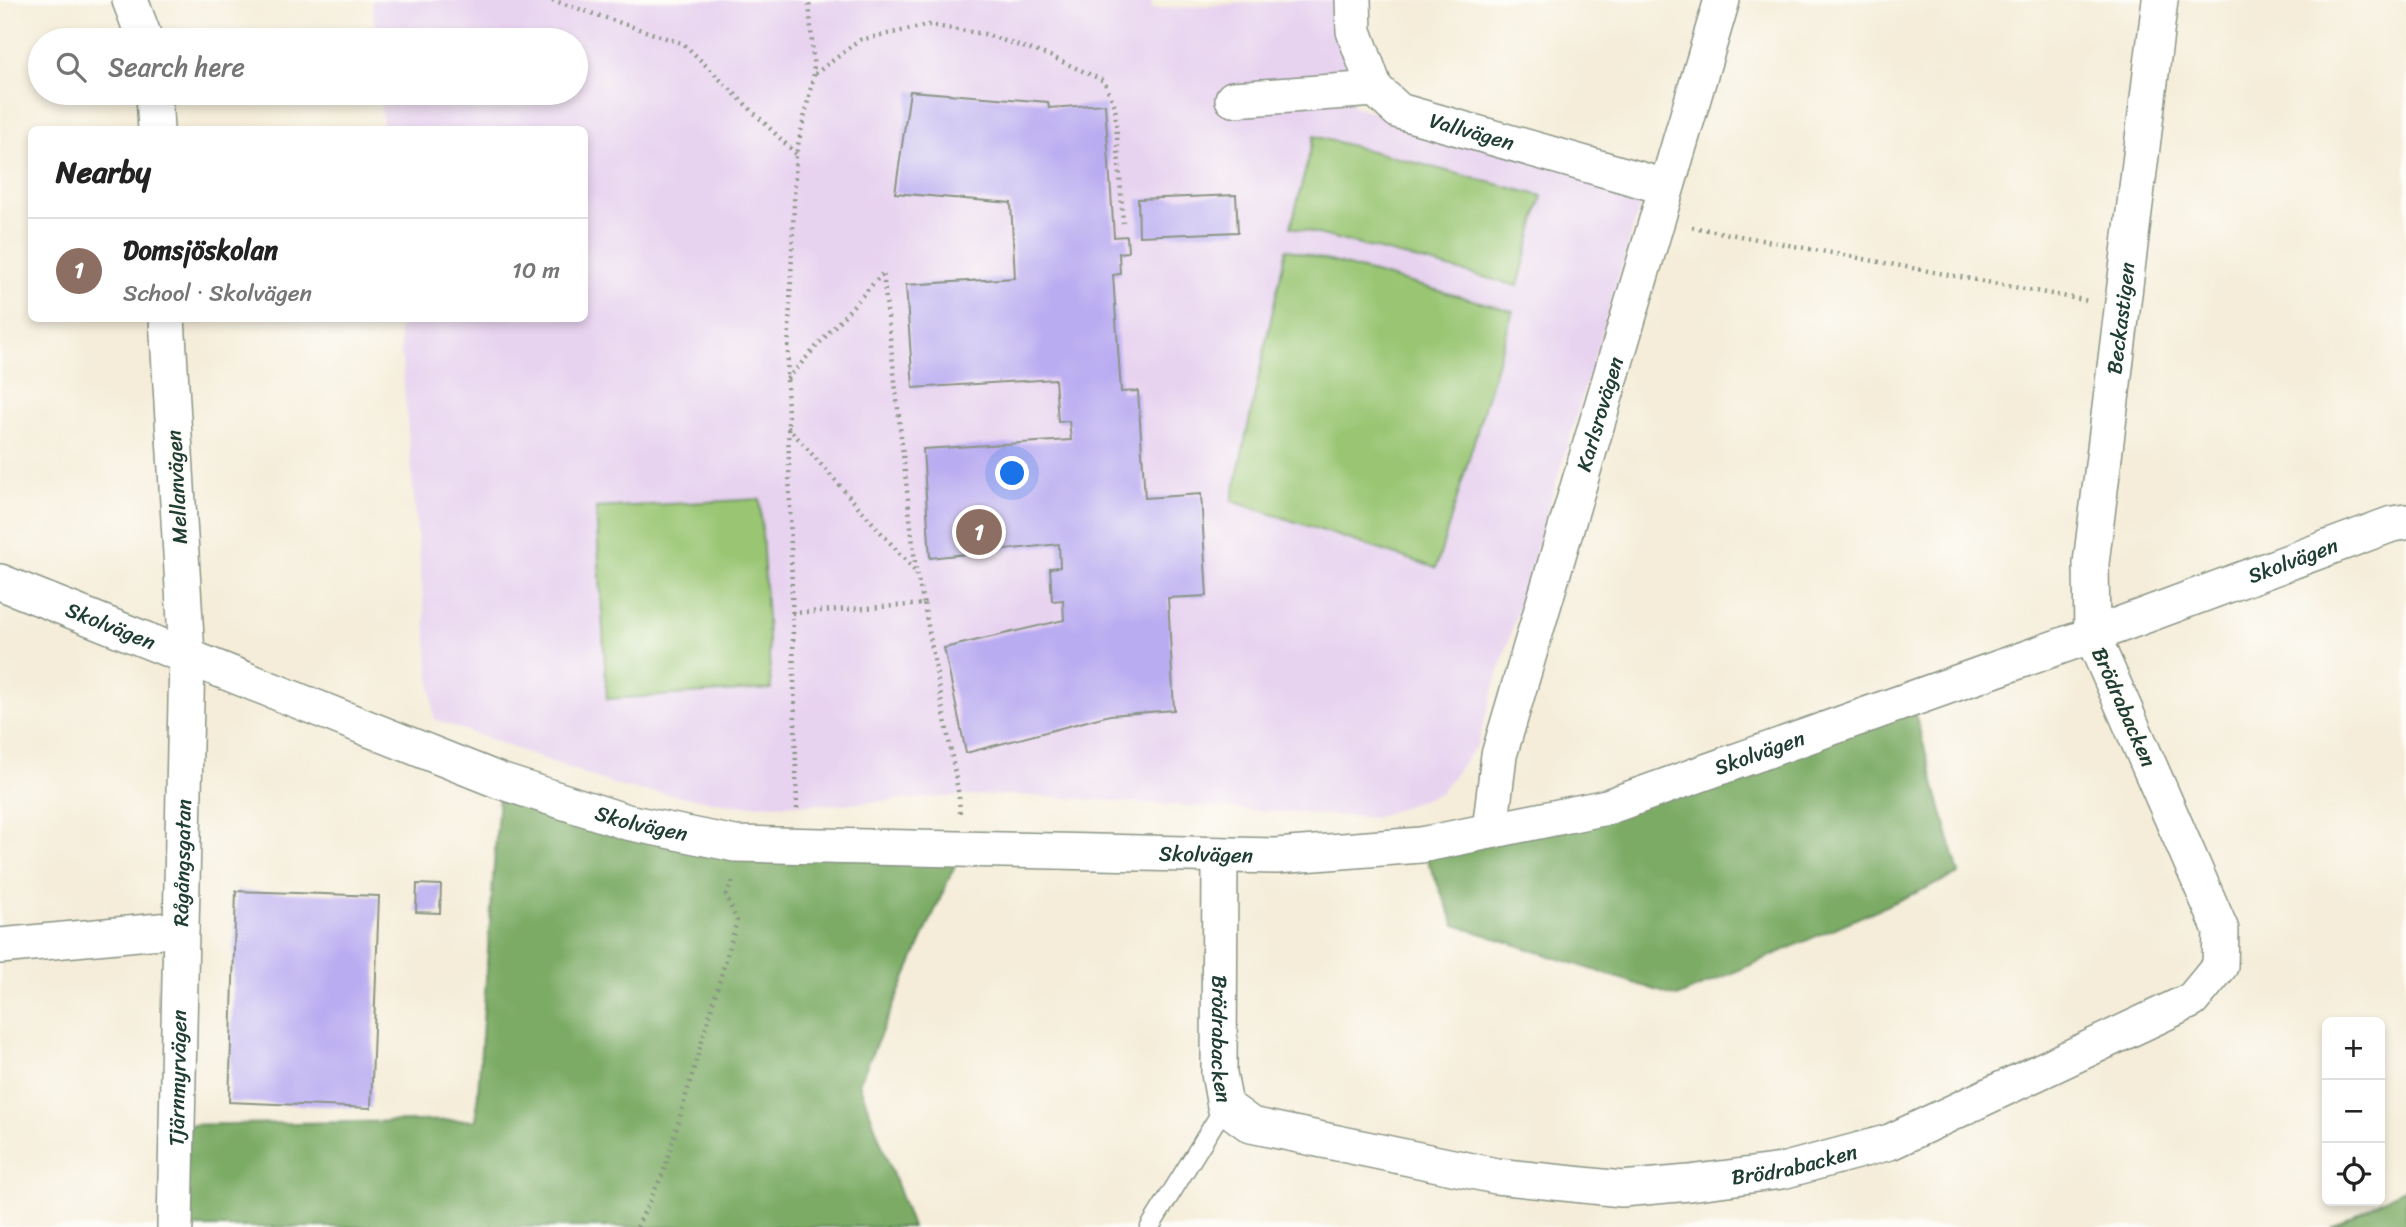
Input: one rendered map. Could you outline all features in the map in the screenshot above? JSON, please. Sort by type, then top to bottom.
[{"type":"street","points":[[130,0],[140,28]]},
{"type":"street","name":"Vallvägen","points":[[1353,0],[1354,31],[1375,89],[1399,111],[1667,187]]},
{"type":"street","name":"Karlsrovägen","points":[[1490,831],[1499,755],[1721,0]]},
{"type":"street","name":"Beckastigen","points":[[2092,635],[2091,563],[2160,0]]},
{"type":"street","points":[[1233,99],[1375,89]]},
{"type":"street","points":[[155,105],[156,126]]},
{"type":"street","name":"Mellanvägen","points":[[167,322],[187,655]]},
{"type":"street","name":"Skolvägen","points":[[0,582],[500,781],[627,822],[734,844],[751,845],[1276,856],[1420,845],[1607,807],[2092,635],[2392,524],[2406,522]]},
{"type":"street","name":"Brödrabacken","points":[[1220,855],[1219,1073],[1225,1106],[1251,1125],[1496,1176],[1622,1189],[1782,1171],[1890,1142],[2192,1000],[2220,966],[2221,930],[2092,635]]},
{"type":"street","name":"Rågångsgatan","points":[[0,946],[181,929],[187,655]]},
{"type":"street","name":"Tjärnmyrvägen","points":[[175,1227],[181,929]]},
{"type":"lane","points":[[1150,1227],[1225,1106]]},
{"type":"path","points":[[552,0],[684,44],[796,154]]},
{"type":"path","points":[[798,846],[787,379],[796,154],[814,74],[809,0]]},
{"type":"path","points":[[814,74],[860,40],[929,25],[984,34],[1050,55],[1104,81],[1115,106],[1123,223]]},
{"type":"path","points":[[1657,220],[2122,307]]},
{"type":"path","points":[[787,379],[883,273],[916,572],[959,796],[962,849]]},
{"type":"path","points":[[788,427],[916,572]]},
{"type":"path","points":[[792,613],[924,604]]},
{"type":"path","points":[[637,1227],[664,1171],[737,921],[726,895],[751,845]]},
{"type":"shaded area","points":[[372,0],[1151,0],[1152,9],[1338,0],[1353,106],[1644,192],[1477,745],[1440,793],[1374,818],[1016,795],[843,804],[736,805],[621,787],[434,719],[398,322],[588,322],[588,126],[383,126],[381,105],[588,105],[588,28],[375,28]]},
{"type":"green space","points":[[1314,136],[1542,196],[1518,286],[1291,227]]},
{"type":"green space","points":[[1286,249],[1513,311],[1436,568],[1232,501]]},
{"type":"green space","points":[[760,499],[771,689],[607,699],[596,508]]},
{"type":"green space","points":[[1911,699],[1959,874],[1677,997],[1455,925],[1421,845]]},
{"type":"green space","points":[[500,781],[627,822],[962,849],[859,1083],[912,1227],[175,1227],[177,1125],[476,1120]]},
{"type":"green space","points":[[2406,1188],[2406,1227],[2332,1227],[2372,1206],[2385,1206],[2385,1199]]},
{"type":"building","points":[[910,91],[1048,102],[1049,108],[1105,104],[1114,237],[1127,236],[1128,252],[1119,253],[1120,274],[1113,275],[1121,392],[1138,391],[1145,498],[1201,494],[1207,596],[1168,598],[1174,710],[1110,715],[966,753],[944,648],[1064,620],[1063,600],[1052,601],[1050,568],[1060,567],[1059,544],[930,558],[923,449],[1071,440],[1069,421],[1058,422],[1055,379],[913,388],[906,285],[1015,278],[1011,203],[895,193]]},
{"type":"building","points":[[1236,195],[1238,232],[1139,236],[1138,199]]},
{"type":"building","points":[[417,884],[441,885],[440,913],[416,912]]},
{"type":"building","points":[[236,891],[379,896],[371,1108],[229,1102]]},
{"type":"place","name":"Domsjöskolan","points":[[979,532]]}]
